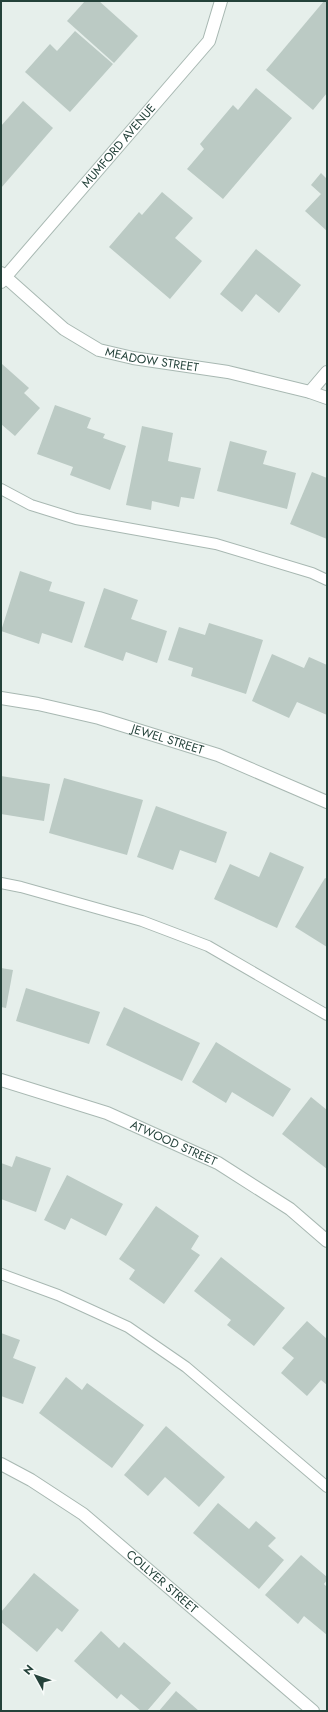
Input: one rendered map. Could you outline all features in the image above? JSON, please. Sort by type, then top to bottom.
[{"type":"street","name":"MUMFORD AVENUE","points":[[3,277],[209,41],[221,1]]},
{"type":"street","name":"MEADOW STREET","points":[[3,277],[64,329],[99,350],[133,358],[228,372],[310,392],[327,398]]},
{"type":"street","points":[[310,392],[327,372]]},
{"type":"street","name":"JEWEL STREET","points":[[1,698],[38,704],[99,718],[218,755],[327,802]]},
{"type":"street","name":"ATWOOD STREET","points":[[1,1080],[107,1113],[218,1163],[290,1209],[327,1241]]},
{"type":"street","name":"COLLYER STREET","points":[[1,1464],[31,1480],[83,1514],[313,1711]]},
{"type":"lane","points":[[1,490],[31,505],[76,519],[216,544],[327,580]]},
{"type":"lane","points":[[1,883],[21,887],[142,921],[208,946],[327,1015]]},
{"type":"lane","points":[[1,1274],[58,1296],[128,1327],[186,1367],[327,1487]]},
{"type":"building","points":[[85,1],[99,1],[138,36],[114,63],[67,21]]},
{"type":"building","points":[[324,1],[327,1],[327,93],[313,110],[266,70]]},
{"type":"building","points":[[75,31],[113,64],[70,112],[25,72],[50,44],[57,51]]},
{"type":"building","points":[[256,88],[292,118],[223,199],[187,169],[204,149],[200,144],[233,105],[238,110]]},
{"type":"building","points":[[23,101],[53,128],[1,188],[1,126]]},
{"type":"building","points":[[321,173],[327,179],[327,231],[305,211],[321,194],[311,185]]},
{"type":"building","points":[[162,192],[193,218],[175,238],[202,261],[170,299],[109,247],[139,212],[142,215]]},
{"type":"building","points":[[256,249],[301,285],[279,313],[256,294],[242,312],[220,294]]},
{"type":"building","points":[[2,364],[29,388],[24,393],[40,408],[15,436],[1,424]]},
{"type":"building","points":[[55,405],[91,418],[87,428],[105,434],[103,438],[126,446],[110,490],[70,475],[73,467],[37,454]]},
{"type":"building","points":[[142,426],[173,433],[168,461],[201,468],[194,499],[181,497],[179,507],[152,501],[151,510],[126,505]]},
{"type":"building","points":[[230,441],[267,451],[263,464],[296,473],[287,509],[217,491]]},
{"type":"building","points":[[312,472],[327,478],[327,539],[290,524]]},
{"type":"building","points":[[20,571],[52,582],[49,591],[85,602],[72,643],[42,633],[39,644],[1,631]]},
{"type":"building","points":[[104,588],[138,600],[131,619],[167,631],[157,663],[126,652],[123,661],[84,647]]},
{"type":"building","points":[[209,623],[263,640],[246,694],[191,676],[193,668],[168,660],[179,627],[205,635]]},
{"type":"building","points":[[272,654],[304,668],[309,657],[327,665],[327,715],[297,702],[289,718],[252,701]]},
{"type":"building","points":[[1,776],[50,784],[44,821],[1,814]]},
{"type":"building","points":[[64,778],[143,800],[127,855],[49,833]]},
{"type":"building","points":[[156,806],[227,832],[216,863],[180,850],[173,870],[137,857]]},
{"type":"building","points":[[270,852],[304,867],[277,928],[214,899],[230,864],[259,877]]},
{"type":"building","points":[[325,878],[327,879],[327,947],[295,927]]},
{"type":"building","points":[[1,968],[13,970],[6,1008],[1,1007]]},
{"type":"building","points":[[26,988],[100,1012],[89,1044],[16,1021]]},
{"type":"building","points":[[124,1007],[200,1043],[182,1081],[106,1045]]},
{"type":"building","points":[[216,1042],[291,1089],[273,1117],[232,1092],[226,1103],[192,1082]]},
{"type":"building","points":[[311,1097],[327,1110],[327,1169],[282,1134]]},
{"type":"building","points":[[16,1156],[51,1168],[36,1212],[1,1199],[1,1163],[12,1167]]},
{"type":"building","points":[[67,1175],[123,1204],[106,1236],[71,1218],[65,1230],[44,1220]]},
{"type":"building","points":[[156,1206],[199,1236],[191,1249],[200,1255],[164,1304],[129,1279],[135,1270],[119,1259]]},
{"type":"building","points":[[221,1257],[285,1308],[254,1346],[227,1325],[231,1320],[194,1291]]},
{"type":"building","points":[[307,1321],[327,1339],[327,1385],[321,1380],[307,1396],[281,1373],[294,1358],[282,1348]]},
{"type":"building","points":[[1,1333],[20,1340],[13,1358],[36,1367],[23,1404],[1,1396]]},
{"type":"building","points":[[66,1377],[82,1390],[87,1383],[144,1425],[112,1468],[39,1413]]},
{"type":"building","points":[[166,1426],[225,1477],[199,1507],[165,1477],[148,1496],[124,1475]]},
{"type":"building","points":[[218,1503],[249,1529],[256,1521],[276,1538],[268,1546],[284,1560],[259,1589],[193,1533]]},
{"type":"building","points":[[301,1555],[327,1577],[324,1584],[327,1587],[327,1635],[304,1616],[298,1624],[265,1595]]},
{"type":"building","points":[[34,1573],[79,1610],[62,1632],[57,1628],[37,1652],[1,1622],[1,1612]]},
{"type":"building","points":[[101,1631],[119,1648],[124,1642],[171,1683],[147,1711],[141,1711],[121,1694],[117,1699],[74,1661]]},
{"type":"building","points":[[176,1691],[199,1711],[159,1711]]}]
